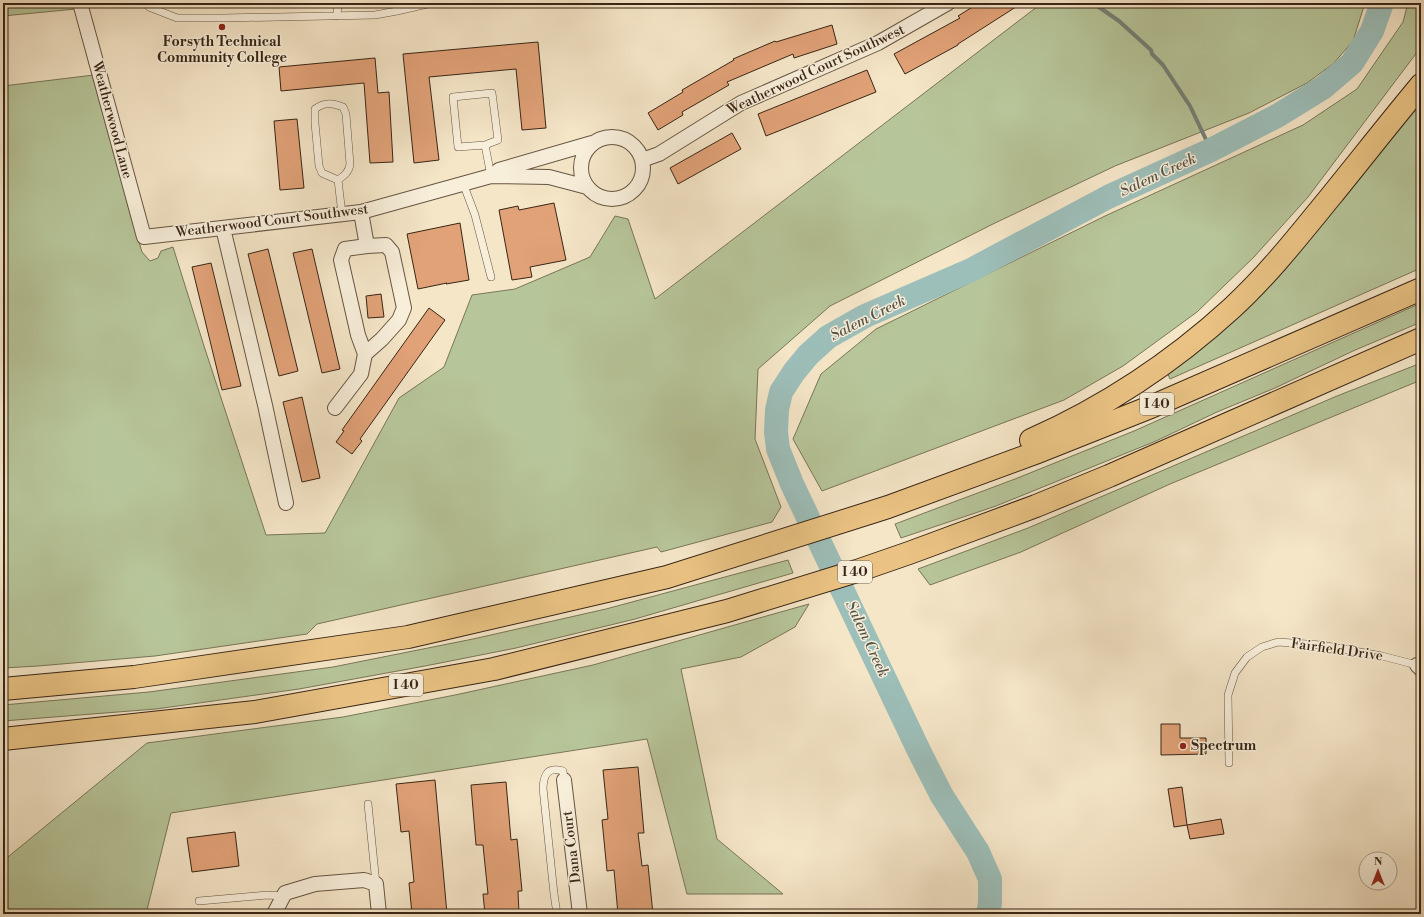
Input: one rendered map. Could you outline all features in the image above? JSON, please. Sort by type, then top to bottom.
[{"type":"highway","points":[[888,507],[922,482],[1031,440],[1084,414],[1152,373],[1198,338],[1262,278],[1421,85]]},
{"type":"highway","name":"I 40","points":[[3,689],[134,677],[408,637],[667,577],[888,507],[1035,453],[1145,409],[1421,288]]},
{"type":"highway","name":"I 40","points":[[3,739],[255,712],[494,669],[727,611],[909,553],[1036,506],[1109,476],[1421,339]]},
{"type":"street","name":"Weatherwood Lane","points":[[80,3],[144,237]]},
{"type":"street","name":"Weatherwood Court Southwest","points":[[642,160],[659,154],[741,103],[878,43],[948,3]]},
{"type":"street","name":"Weatherwood Court Southwest","points":[[144,237],[361,212],[491,176],[549,177],[587,187],[594,195],[604,199],[615,199],[626,196],[634,190],[640,181],[643,171],[642,160],[638,151],[631,143],[622,138],[612,137],[601,138],[592,143],[499,170],[491,176]]},
{"type":"street","points":[[587,187],[582,179],[580,164],[586,150],[592,143]]},
{"type":"street","points":[[361,212],[367,246]]},
{"type":"street","points":[[222,228],[265,405],[286,503]]},
{"type":"street","points":[[335,408],[361,374],[365,354],[358,335],[341,260],[345,249],[386,245],[392,252],[404,308],[399,320],[382,339],[365,354]]},
{"type":"street","name":"Dana Court","points":[[564,780],[580,914]]},
{"type":"street","points":[[274,914],[285,893],[314,884],[364,880],[376,884],[379,914]]},
{"type":"lane","points":[[145,3],[150,7],[177,18],[375,15],[432,3]]},
{"type":"lane","points":[[337,16],[338,3]]},
{"type":"lane","points":[[492,92],[498,140],[485,145],[458,147],[453,97],[492,92]]},
{"type":"lane","points":[[327,103],[343,107],[346,114],[350,164],[349,169],[343,177],[338,180],[322,173],[319,166],[314,116],[315,110],[320,105],[327,103]]},
{"type":"lane","points":[[485,145],[491,176]]},
{"type":"lane","points":[[338,180],[342,214]]},
{"type":"lane","points":[[463,183],[475,215],[491,277]]},
{"type":"lane","name":"Fairfield Drive","points":[[1229,763],[1228,695],[1235,673],[1247,657],[1262,647],[1278,642],[1321,645],[1382,656],[1420,666]]},
{"type":"lane","points":[[557,914],[543,778],[548,772],[557,769],[563,771],[564,780]]},
{"type":"lane","points":[[368,804],[376,884]]},
{"type":"lane","points":[[199,901],[267,895],[283,896]]},
{"type":"green space","points":[[3,3],[75,3],[76,9],[3,16]]},
{"type":"green space","points":[[1042,3],[1365,3],[1353,41],[1333,64],[1307,83],[1249,113],[1115,166],[993,224],[830,306],[758,369],[755,439],[781,507],[772,522],[661,552],[657,547],[317,624],[307,634],[155,656],[3,668],[3,86],[94,75],[129,209],[142,252],[150,261],[158,258],[161,251],[173,247],[266,535],[325,533],[399,398],[444,367],[472,295],[515,289],[590,257],[615,216],[628,219],[655,299]]},
{"type":"green space","points":[[1408,3],[1421,3],[1421,47],[1308,197],[1254,257],[1197,312],[1123,366],[1064,400],[822,491],[793,439],[821,374],[876,329],[1105,216],[1303,125],[1357,89],[1403,22]]},
{"type":"green space","points":[[1421,97],[1421,268],[1170,379],[1167,372]]},
{"type":"green space","points":[[1421,303],[1421,322],[1353,351],[1275,388],[1217,412],[1156,441],[996,506],[901,538],[895,524],[1015,479],[1134,431]]},
{"type":"green space","points":[[1421,363],[1421,380],[1170,484],[1021,552],[930,585],[918,569],[1028,528],[1337,396]]},
{"type":"green space","points":[[788,560],[793,573],[635,619],[516,648],[299,689],[156,709],[3,721],[3,705],[149,692],[333,667],[473,639],[606,609]]},
{"type":"green space","points":[[809,604],[795,627],[741,657],[681,669],[717,839],[783,894],[687,894],[647,739],[171,813],[146,914],[3,914],[3,861],[147,743],[343,717],[455,695],[593,665]]},
{"type":"building","points":[[979,3],[1022,3],[958,45],[905,74],[894,54],[960,18],[958,16]]},
{"type":"building","points":[[832,25],[837,44],[794,58],[793,54],[727,82],[729,85],[682,112],[683,115],[658,130],[648,113],[683,92],[682,90],[734,60],[733,59],[775,41],[776,42]]},
{"type":"building","points":[[538,42],[546,128],[522,130],[516,69],[429,77],[439,160],[414,163],[403,54]]},
{"type":"building","points":[[375,58],[378,93],[389,92],[393,162],[370,163],[364,83],[281,91],[279,67]]},
{"type":"building","points":[[867,70],[876,92],[766,136],[758,114]]},
{"type":"building","points":[[297,119],[304,188],[280,190],[274,121]]},
{"type":"building","points":[[732,133],[741,149],[678,184],[670,168]]},
{"type":"building","points":[[554,203],[566,260],[530,267],[532,277],[512,280],[499,210],[518,206],[519,210]]},
{"type":"building","points":[[460,223],[469,280],[418,289],[407,234]]},
{"type":"building","points":[[268,249],[298,371],[279,376],[248,254]]},
{"type":"building","points":[[312,249],[340,369],[322,373],[293,253]]},
{"type":"building","points":[[211,263],[241,386],[222,390],[192,267]]},
{"type":"building","points":[[381,294],[384,317],[368,318],[366,296]]},
{"type":"building","points":[[429,308],[445,320],[360,439],[362,441],[352,454],[336,442],[344,431],[342,430]]},
{"type":"building","points":[[302,397],[320,478],[302,482],[283,402]]},
{"type":"building","name":"Spectrum","points":[[1161,724],[1180,724],[1180,738],[1206,738],[1206,754],[1161,755]]},
{"type":"building","points":[[638,767],[644,833],[638,833],[642,866],[648,865],[653,914],[618,914],[614,870],[607,871],[602,820],[608,819],[603,770]]},
{"type":"building","points":[[435,780],[447,914],[412,914],[409,883],[414,882],[409,831],[401,832],[396,784]]},
{"type":"building","points":[[506,782],[511,840],[517,839],[522,891],[518,891],[519,914],[485,914],[483,894],[488,894],[483,845],[476,845],[471,785]]},
{"type":"building","points":[[1182,787],[1187,825],[1174,827],[1168,789]]},
{"type":"building","points":[[1221,819],[1224,834],[1190,839],[1187,825]]},
{"type":"building","points":[[235,832],[239,866],[192,872],[187,838]]},
{"type":"waterway","points":[[1093,3],[1119,21],[1151,50],[1152,54],[1163,65],[1190,106],[1211,150]]},
{"type":"waterway","name":"Salem Creek","points":[[988,914],[990,903],[990,879],[978,852],[942,796],[920,753],[792,484],[778,449],[776,432],[777,410],[781,392],[794,372],[808,355],[828,337],[865,316],[971,270],[1108,197],[1211,150],[1277,116],[1324,87],[1352,63],[1372,31],[1382,3]]},
{"type":"place","name":"Forsyth Technical Community College","points":[[222,27]]},
{"type":"place","name":"Spectrum","points":[[1183,746]]}]
